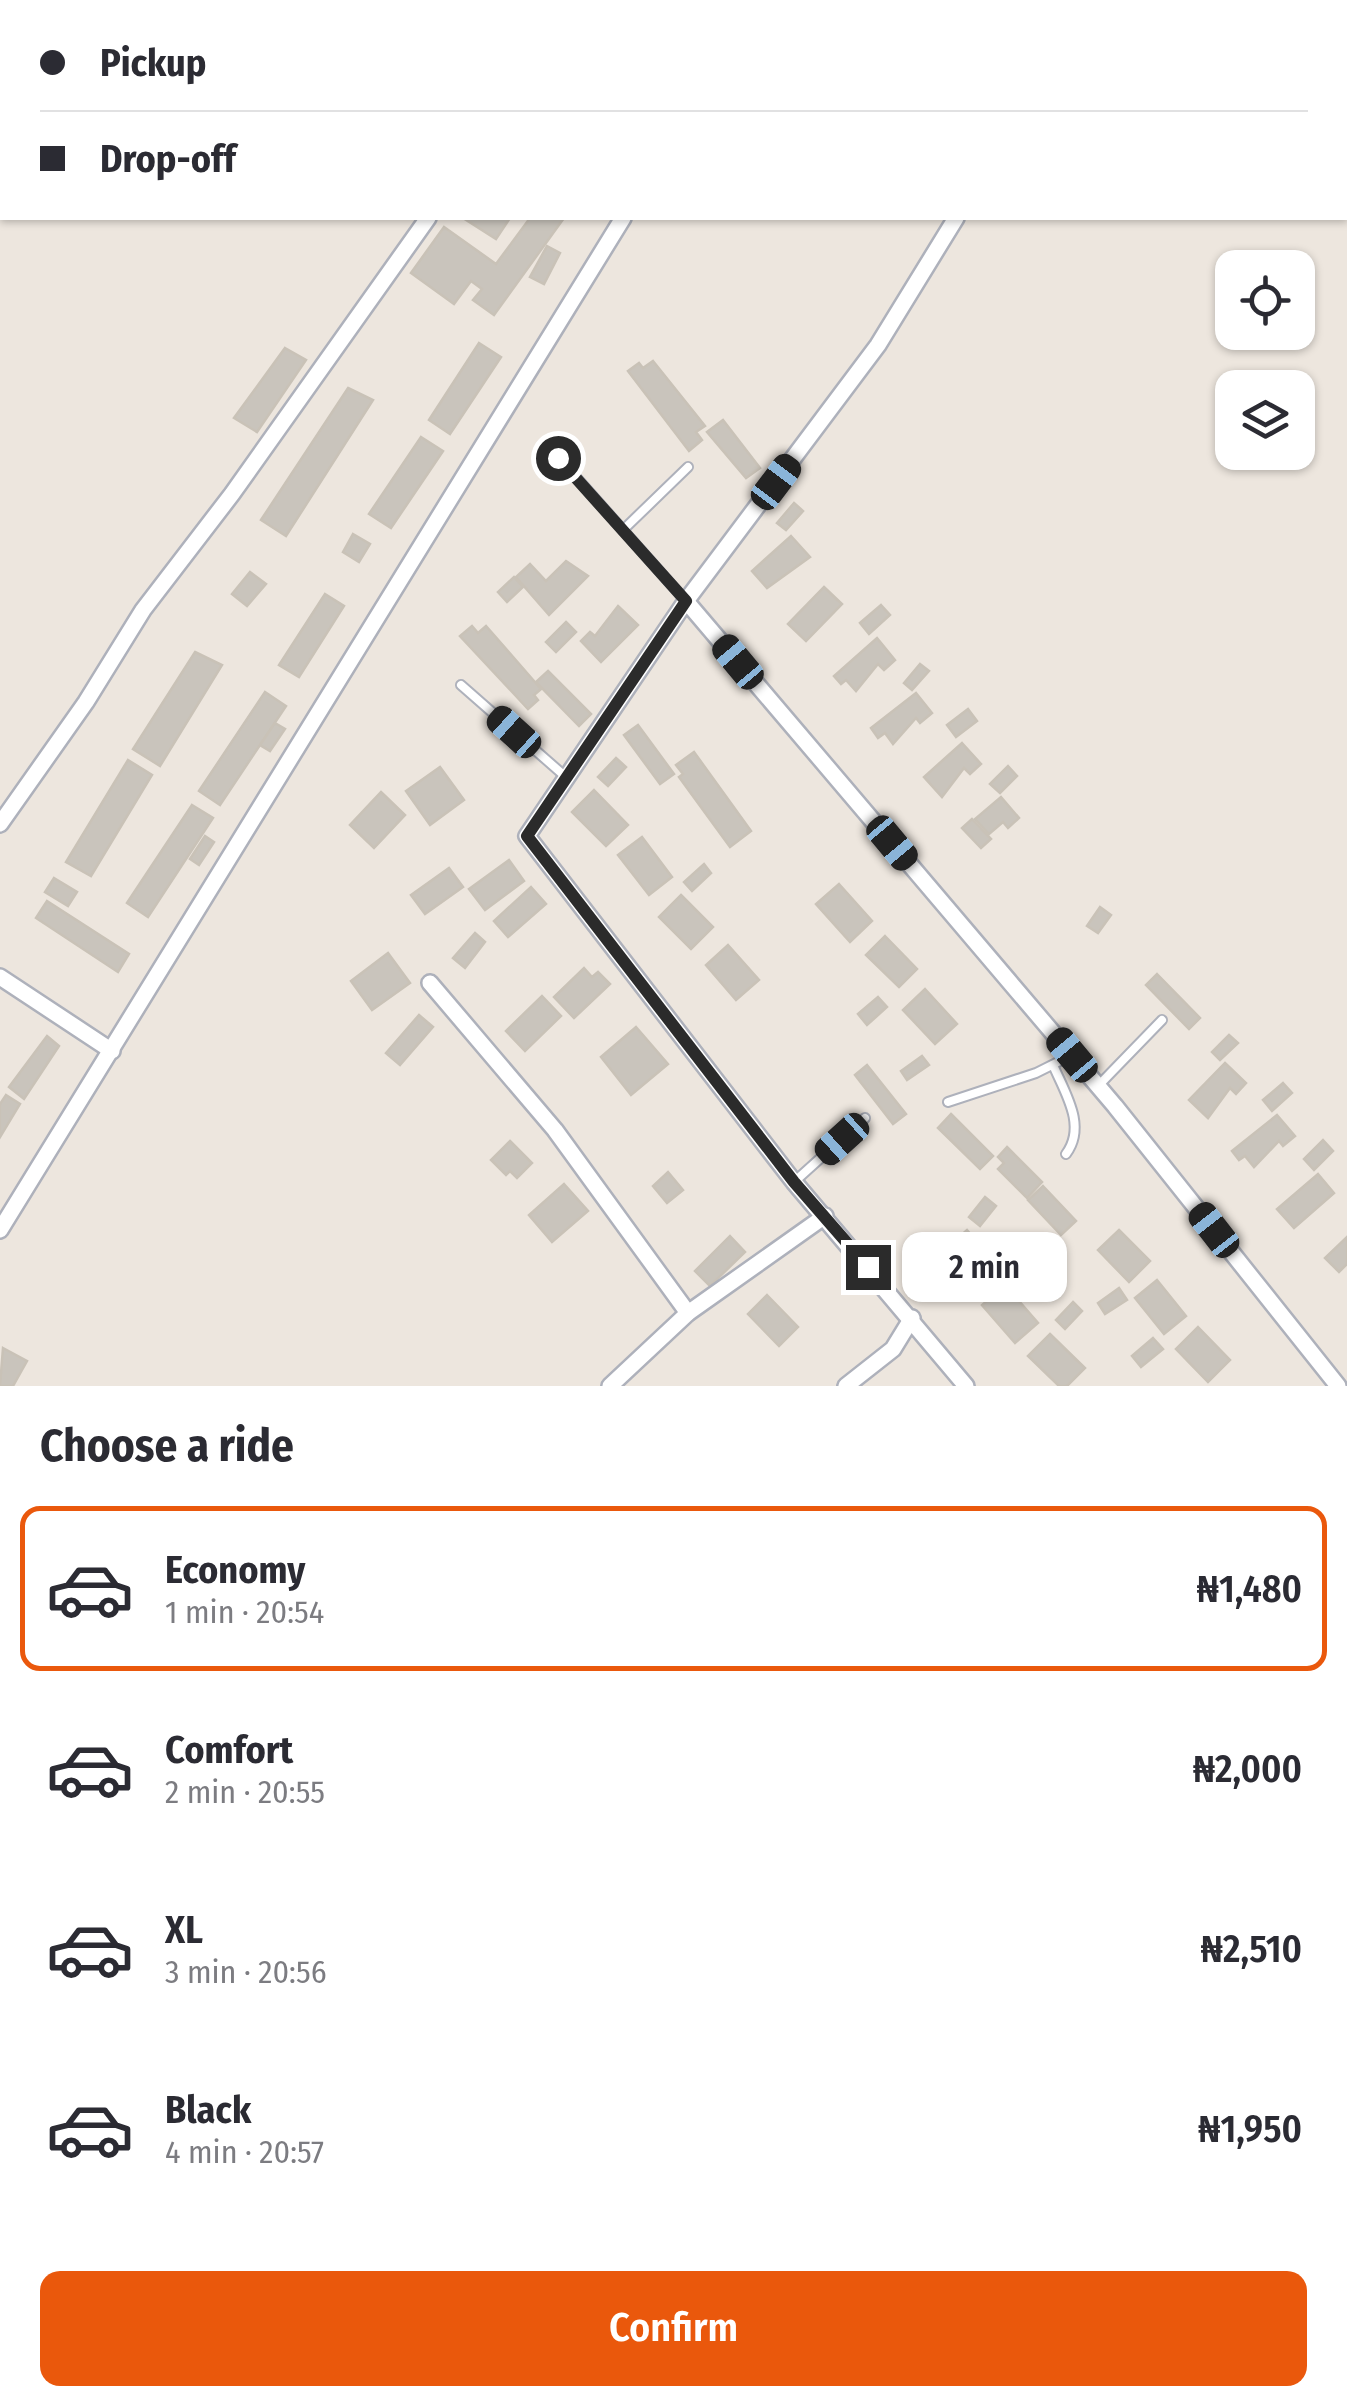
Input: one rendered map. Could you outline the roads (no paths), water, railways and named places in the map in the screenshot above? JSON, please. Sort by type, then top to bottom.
[{"type":"street","points":[[0,824],[86,702],[142,610],[232,494],[427,220]]},
{"type":"street","points":[[0,1230],[622,220]]},
{"type":"street","points":[[955,220],[878,346],[686,601],[527,836],[794,1182],[966,1386]]},
{"type":"street","points":[[686,601],[1098,1086],[1338,1386]]},
{"type":"street","points":[[0,977],[112,1051]]},
{"type":"street","points":[[430,983],[554,1130],[688,1314]]},
{"type":"street","points":[[610,1386],[688,1314],[824,1216]]},
{"type":"street","points":[[846,1386],[893,1349],[912,1318]]},
{"type":"lane","points":[[558,458],[686,601]]},
{"type":"lane","points":[[623,530],[688,466]]},
{"type":"lane","points":[[462,685],[566,778]]},
{"type":"lane","points":[[1098,1086],[1162,1020]]},
{"type":"lane","points":[[948,1102],[1072,1055]]},
{"type":"lane","points":[[1053,1065],[1076,1125],[1073,1144],[1066,1154]]},
{"type":"lane","points":[[794,1182],[865,1118]]}]
